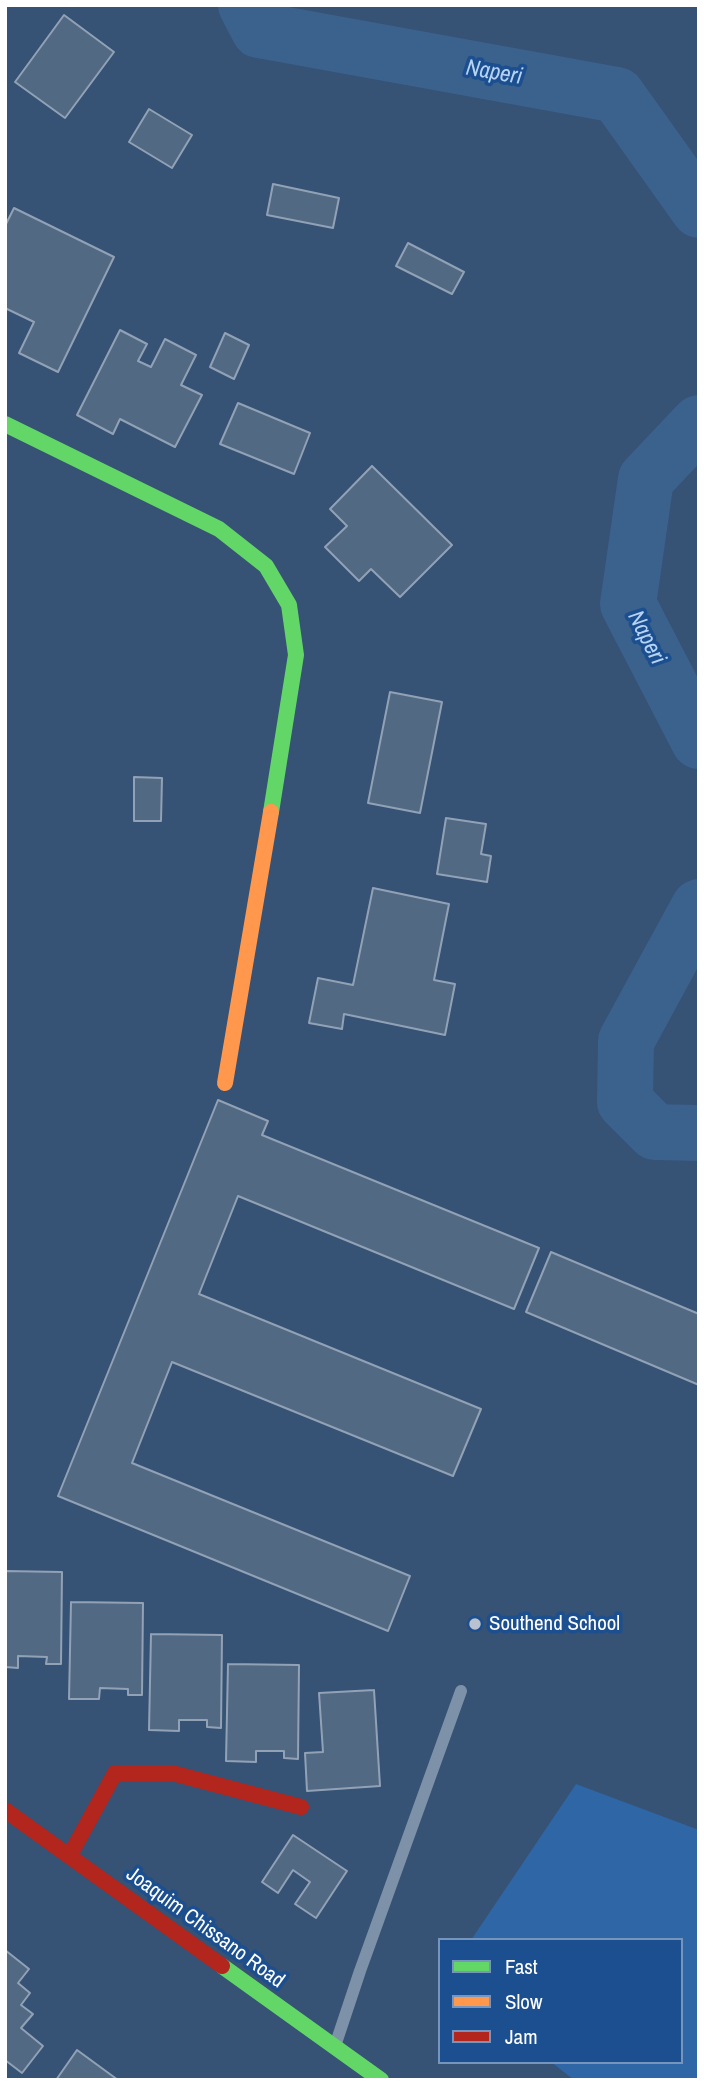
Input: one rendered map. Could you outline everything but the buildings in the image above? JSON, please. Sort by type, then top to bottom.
[{"type":"main road","points":[[5,424],[219,529],[266,566],[289,605],[296,655],[292,691],[225,1083]]},
{"type":"main road","points":[[70,1854],[115,1773],[172,1773],[301,1807]]},
{"type":"main road","name":"Joaquim Chissano Road","points":[[5,1810],[70,1854],[381,2080]]},
{"type":"lane","points":[[335,2049],[360,1971],[461,1691]]},
{"type":"shaded area","points":[[576,1784],[699,1830],[699,2080],[574,2080],[554,2064],[683,2064],[683,1938],[472,1938]]},
{"type":"waterway","name":"Naperi","points":[[246,5],[259,30],[617,95],[699,210]]},
{"type":"waterway","name":"Naperi","points":[[699,423],[646,479],[628,604],[699,741]]},
{"type":"waterway","name":"Naperi","points":[[699,907],[626,1041],[625,1102],[655,1132],[699,1133]]},
{"type":"traffic: fast","points":[[5,424],[219,529],[266,566],[289,605],[296,655],[271,812]]},
{"type":"traffic: fast","points":[[222,1966],[381,2080]]},
{"type":"traffic: slow","points":[[225,1083],[271,812]]},
{"type":"traffic: jam","points":[[70,1855],[115,1773],[172,1773],[301,1807]]},
{"type":"traffic: jam","points":[[5,1810],[222,1966]]},
{"type":"place","name":"Southend School","points":[[475,1624]]}]
